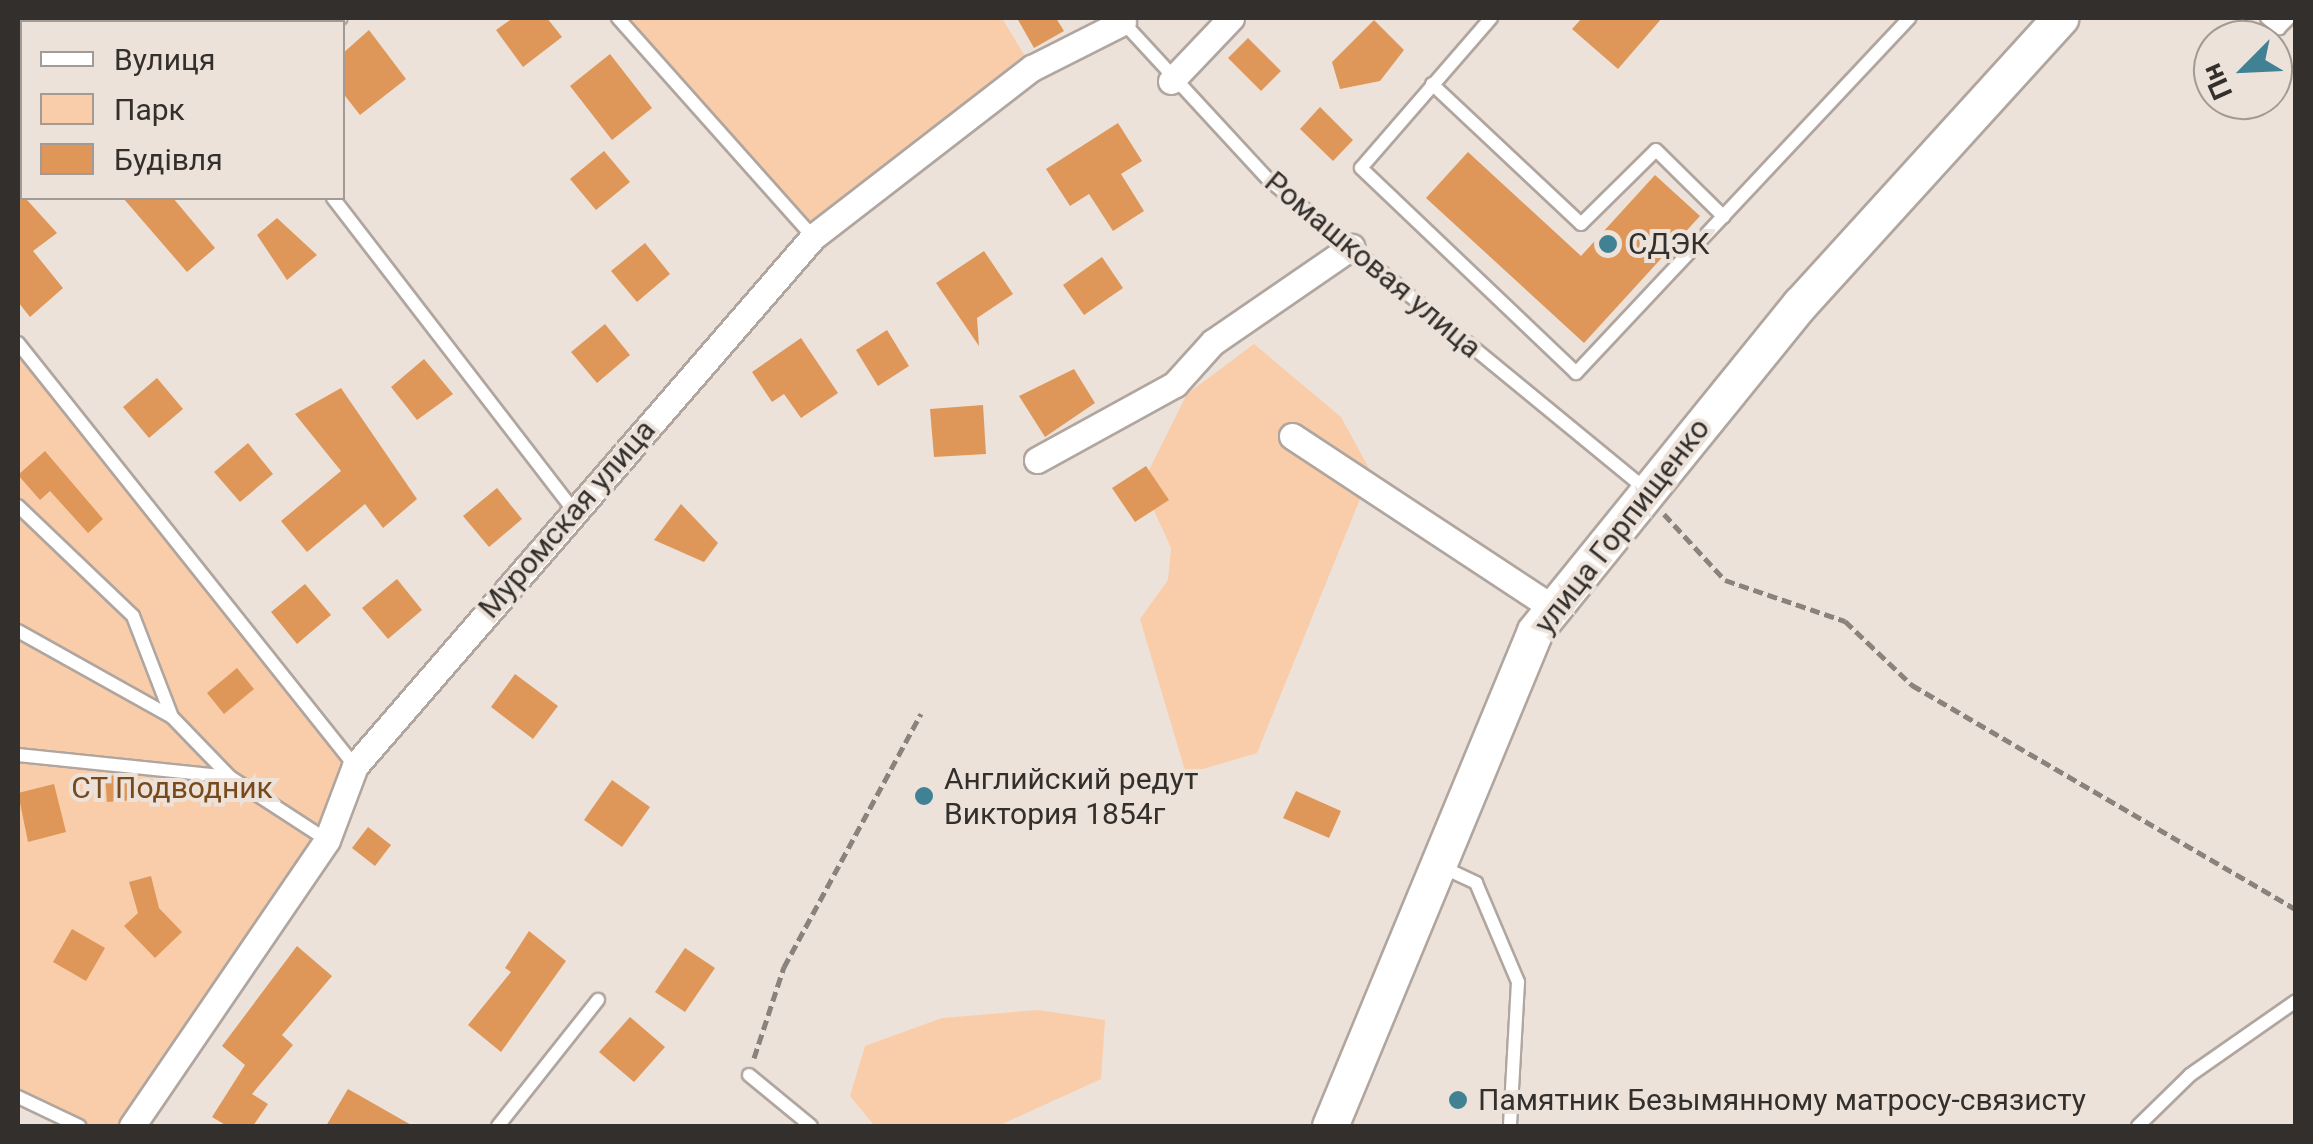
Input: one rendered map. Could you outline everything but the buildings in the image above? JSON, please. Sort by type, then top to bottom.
[{"type":"main road","name":"улица Горпищенко","points":[[1330,1126],[1535,631],[1800,304],[2053,20]]},
{"type":"street","points":[[1170,82],[1231,18]]},
{"type":"street","name":"Муромская улица","points":[[132,1126],[327,840],[354,766],[813,237],[1032,68],[1121,20]]},
{"type":"street","points":[[1037,460],[1175,384],[1213,342],[1350,247]]},
{"type":"street","points":[[1292,436],[1553,608]]},
{"type":"lane","points":[[618,18],[813,237]]},
{"type":"lane","points":[[1491,18],[1362,168],[1576,374],[1909,18]]},
{"type":"lane","points":[[2266,18],[2279,28],[2288,18]]},
{"type":"lane","name":"Ромашковая улица","points":[[1121,20],[1170,82],[1350,247],[1648,491]]},
{"type":"lane","points":[[1432,84],[1581,224],[1656,150],[1724,217]]},
{"type":"lane","points":[[335,200],[574,510]]},
{"type":"lane","points":[[18,342],[354,766]]},
{"type":"lane","points":[[18,506],[133,616],[172,717]]},
{"type":"lane","points":[[18,631],[172,717],[230,777],[327,840]]},
{"type":"lane","points":[[18,755],[230,777]]},
{"type":"lane","points":[[1438,865],[1476,884],[1518,982],[1510,1126]]},
{"type":"lane","points":[[498,1126],[598,1000]]},
{"type":"lane","points":[[2138,1126],[2190,1075],[2296,1002]]},
{"type":"lane","points":[[748,1075],[811,1126]]},
{"type":"lane","points":[[18,1097],[79,1126]]},
{"type":"path","points":[[1648,491],[1725,580],[1845,621],[1912,685],[2296,909]]},
{"type":"path","points":[[748,1075],[784,967],[922,714]]},
{"type":"green space","points":[[618,18],[1002,18],[1032,68],[813,237]]},
{"type":"green space","name":"СТ Подводник","points":[[18,343],[355,766],[317,855],[132,1126],[79,1126],[18,1097]]},
{"type":"green space","points":[[1254,344],[1341,417],[1371,472],[1257,753],[1186,774],[1140,619],[1168,580],[1171,548],[1142,484],[1187,394]]},
{"type":"green space","points":[[1038,1010],[1105,1020],[1101,1079],[998,1126],[873,1124],[850,1096],[865,1046],[942,1018]]},
{"type":"place","name":"СДЭК","points":[[1608,244]]},
{"type":"place","name":"Английский редут Виктория 1854г","points":[[924,796]]},
{"type":"place","name":"Памятник Безымянному матросу-связисту","points":[[1458,1100]]}]
